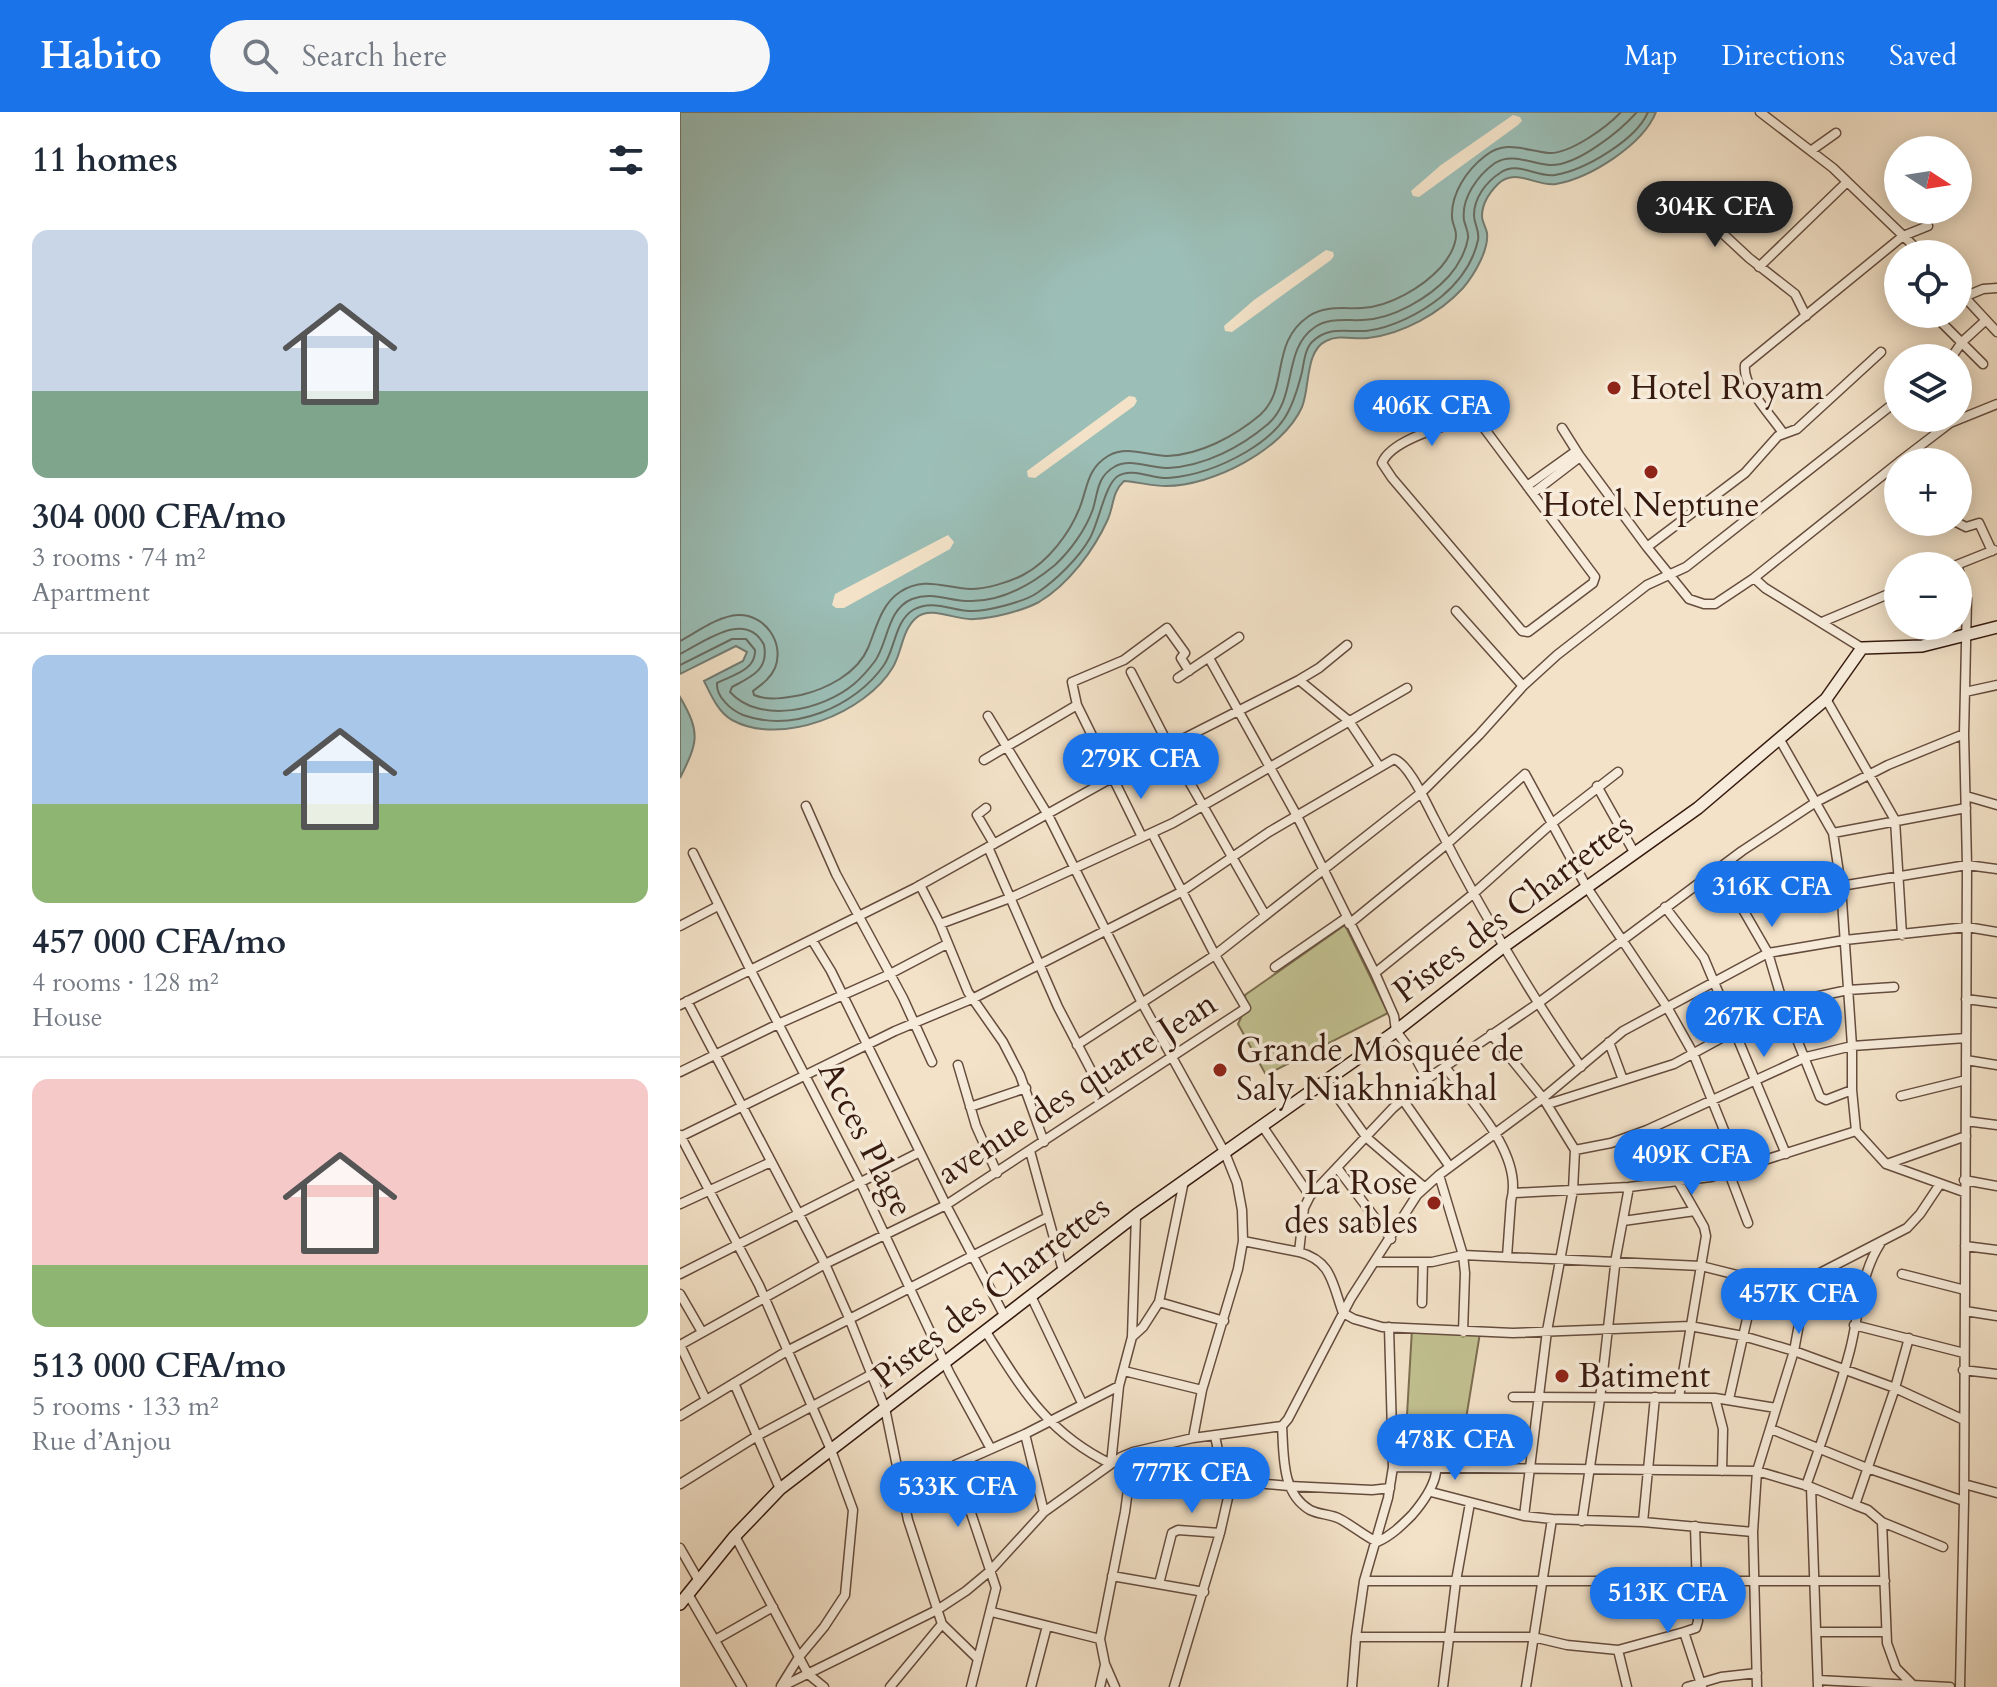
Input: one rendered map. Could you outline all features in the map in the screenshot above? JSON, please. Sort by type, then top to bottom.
[{"type":"main road","points":[[1972,633],[1997,627]]},
{"type":"main road","points":[[1862,648],[1922,646],[1946,640]]},
{"type":"main road","name":"Pistes des Charrettes","points":[[684,1599],[735,1536],[780,1489],[1136,1215],[1396,1031],[1503,947],[1698,808],[1826,699],[1862,648]]},
{"type":"street","points":[[1760,112],[1812,150],[1907,240]]},
{"type":"street","points":[[1812,150],[1836,133]]},
{"type":"street","points":[[1759,267],[1847,182]]},
{"type":"street","points":[[1671,224],[1687,204],[1692,205],[1759,267],[1795,294],[1806,316]]},
{"type":"street","points":[[1783,433],[1756,394],[1744,369],[1751,359],[1903,236],[1928,226]]},
{"type":"street","points":[[1972,292],[1997,288]]},
{"type":"street","points":[[1972,305],[1997,332]]},
{"type":"street","points":[[1962,342],[1986,320]]},
{"type":"street","points":[[1948,328],[1983,364]]},
{"type":"street","points":[[1647,547],[1745,473],[1783,433],[1797,429],[1881,352]]},
{"type":"street","points":[[1920,448],[1950,423],[1997,404]]},
{"type":"street","points":[[1077,1045],[1215,955],[1323,871],[1421,793],[1523,686],[1638,591],[1686,567],[1884,411]]},
{"type":"street","points":[[1464,420],[1476,421],[1530,489],[1595,577],[1593,583],[1525,632],[1382,463],[1391,450],[1412,439],[1464,420]]},
{"type":"street","points":[[1562,428],[1647,547],[1689,599],[1710,605],[1754,578],[1883,475]]},
{"type":"street","points":[[1530,489],[1578,454]]},
{"type":"street","points":[[1972,525],[1979,523],[1994,550],[1972,560]]},
{"type":"street","points":[[1754,578],[1765,588],[1862,648]]},
{"type":"street","points":[[1822,622],[1884,596]]},
{"type":"street","points":[[1456,611],[1523,686]]},
{"type":"street","points":[[1142,837],[1077,705],[1072,690],[1073,680],[1124,660],[1166,629],[1185,653],[1181,658],[1189,671]]},
{"type":"street","points":[[1178,678],[1239,637]]},
{"type":"street","points":[[1960,1687],[1964,1501],[1966,640]]},
{"type":"street","points":[[978,1659],[942,1624],[908,1520],[885,1408],[825,1264],[716,1055],[683,1003],[920,885],[1169,746],[1299,680],[1347,645]]},
{"type":"street","points":[[1209,658],[1297,816],[1375,973],[1394,1016],[1396,1031],[1427,1079]]},
{"type":"street","points":[[1131,672],[1169,746],[1265,915]]},
{"type":"street","points":[[1299,680],[1349,721],[1379,766]]},
{"type":"street","points":[[1965,692],[1997,685]]},
{"type":"street","points":[[940,924],[1010,898],[1152,833],[1407,688]]},
{"type":"street","points":[[1826,699],[1895,820],[1902,935]]},
{"type":"street","points":[[984,760],[1077,705]]},
{"type":"street","points":[[988,716],[1048,815],[1141,1001],[1225,1153],[1240,1196],[1243,1241],[1224,1321],[1202,1390],[1193,1438]]},
{"type":"street","points":[[1299,1252],[1304,1208],[1310,1196],[1427,1079],[1537,1004],[1665,907],[1816,802],[1869,775],[1964,734]]},
{"type":"street","points":[[1780,740],[1833,833],[1841,886],[1856,1131],[1886,1164],[1964,1192]]},
{"type":"street","points":[[780,1687],[799,1657],[830,1619],[846,1587],[854,1516],[831,1450],[763,1298],[680,1136],[915,1022],[974,998],[1181,892],[1297,816],[1389,760],[1398,759],[1421,793],[1503,947],[1537,1004],[1581,1067]]},
{"type":"street","points":[[1375,973],[1473,894],[1551,824],[1618,772]]},
{"type":"street","points":[[1275,967],[1348,921],[1447,844],[1525,774],[1586,886],[1667,1007],[1693,1053],[1740,1170]]},
{"type":"street","points":[[1597,786],[1634,852]]},
{"type":"street","points":[[1966,796],[1997,805]]},
{"type":"street","points":[[806,806],[836,874],[915,1022],[932,1062]]},
{"type":"street","points":[[986,808],[977,815],[1010,898],[1077,1045],[1106,1099]]},
{"type":"street","points":[[1833,833],[1966,808]]},
{"type":"street","points":[[1152,833],[1215,955]]},
{"type":"street","name":"Acces Plage","points":[[693,853],[991,1449]]},
{"type":"street","points":[[1841,886],[1967,865],[1997,869]]},
{"type":"street","points":[[1719,868],[1768,953],[1784,1007],[1822,1100],[1852,1090]]},
{"type":"street","points":[[920,885],[968,992],[1003,1042],[1026,1088],[1044,1142]]},
{"type":"street","points":[[680,926],[718,906]]},
{"type":"street","points":[[1665,907],[1704,958],[1716,982],[1786,1154]]},
{"type":"street","points":[[780,1687],[937,1610],[966,1591],[990,1571],[1044,1512],[1133,1452],[1193,1438],[1282,1426],[1343,1313],[1411,1202],[1424,1187],[1545,1101],[1609,1042],[1638,1021],[1768,953],[1845,940],[1967,927],[1997,932]]},
{"type":"street","points":[[812,940],[1005,1317]]},
{"type":"street","points":[[680,1072],[888,975],[947,944]]},
{"type":"street","name":"avenue des quatre Jean","points":[[680,1345],[825,1264],[946,1205],[1244,1008],[1244,1002],[1215,955]]},
{"type":"street","points":[[1545,1101],[1674,1064],[1784,1007],[1848,990],[1894,987]]},
{"type":"street","points":[[1966,999],[1997,1003]]},
{"type":"street","points":[[1491,1034],[1545,1101],[1575,1150],[1573,1190],[1547,1331],[1524,1516]]},
{"type":"street","points":[[1575,1150],[1631,1137],[1806,1057],[1852,1046],[1966,1038]]},
{"type":"street","points":[[1609,1042],[1623,1080]]},
{"type":"street","points":[[1966,1060],[1997,1065]]},
{"type":"street","points":[[958,1065],[970,1107],[997,1173]]},
{"type":"street","points":[[1445,1067],[1496,1133],[1513,1177],[1507,1257]]},
{"type":"street","points":[[1901,1096],[1966,1080]]},
{"type":"street","points":[[1326,1081],[1367,1138],[1424,1187]]},
{"type":"street","points":[[970,1107],[1026,1088]]},
{"type":"street","points":[[1403,1100],[1450,1167]]},
{"type":"street","points":[[1966,1121],[1997,1125]]},
{"type":"street","points":[[1263,1127],[1310,1196]]},
{"type":"street","points":[[1514,1193],[1679,1183],[1740,1170],[1856,1131]]},
{"type":"street","points":[[1886,1164],[1966,1136]]},
{"type":"street","points":[[1030,1151],[1063,1271]]},
{"type":"street","points":[[680,1274],[920,1152]]},
{"type":"street","points":[[680,1204],[771,1162]]},
{"type":"street","points":[[1338,1169],[1391,1239]]},
{"type":"street","points":[[1729,1173],[1748,1223]]},
{"type":"street","points":[[1439,1175],[1463,1255],[1463,1332]]},
{"type":"street","points":[[1964,1180],[1997,1186]]},
{"type":"street","points":[[1132,1337],[1143,1327],[1159,1302],[1184,1181]]},
{"type":"street","points":[[1679,1183],[1705,1232],[1679,1397]]},
{"type":"street","points":[[1757,1687],[1753,1532],[1757,1471],[1794,1351],[1805,1292],[1816,1275],[1907,1228],[1940,1184]]},
{"type":"street","points":[[1582,1521],[1616,1262],[1629,1187]]},
{"type":"street","points":[[1623,1221],[1695,1211]]},
{"type":"street","points":[[1111,1464],[1119,1386],[1132,1337],[1136,1215]]},
{"type":"street","points":[[680,1416],[787,1351],[1048,1217]]},
{"type":"street","points":[[1243,1241],[1315,1256],[1323,1263],[1343,1313],[1367,1324],[1463,1332],[1690,1326],[1743,1336],[1794,1351],[1895,1388],[1964,1420]]},
{"type":"street","points":[[1881,1243],[1875,1252],[1850,1350],[1809,1486],[1818,1684],[1950,1687]]},
{"type":"street","points":[[1965,1246],[1997,1250]]},
{"type":"street","points":[[1377,1262],[1423,1262],[1463,1255],[1701,1266],[1805,1292]]},
{"type":"street","points":[[1422,1303],[1423,1262]]},
{"type":"street","points":[[1902,1274],[1965,1290]]},
{"type":"street","points":[[1729,1399],[1756,1279]]},
{"type":"street","points":[[680,1294],[702,1332]]},
{"type":"street","points":[[1031,1296],[1082,1403]]},
{"type":"street","points":[[1159,1302],[1224,1321]]},
{"type":"street","points":[[1965,1311],[1997,1316]]},
{"type":"street","points":[[1854,1325],[1964,1353]]},
{"type":"street","points":[[1352,1687],[1364,1581],[1377,1542],[1393,1467],[1389,1327]]},
{"type":"street","points":[[986,1332],[1015,1379],[1049,1421],[1086,1450],[1111,1464]]},
{"type":"street","points":[[1855,1505],[1909,1338]]},
{"type":"street","points":[[680,1345],[706,1400]]},
{"type":"street","points":[[1963,1370],[1997,1374]]},
{"type":"street","points":[[1124,1371],[1202,1390]]},
{"type":"street","points":[[680,1484],[757,1436],[872,1374]]},
{"type":"street","points":[[734,1383],[780,1489]]},
{"type":"street","points":[[971,1687],[996,1588],[954,1468],[958,1462],[1025,1434],[1119,1386]]},
{"type":"street","points":[[1513,1397],[1715,1398],[1776,1408]]},
{"type":"street","points":[[1643,1522],[1655,1397]]},
{"type":"street","points":[[1715,1398],[1723,1429],[1722,1471]]},
{"type":"street","points":[[1282,1426],[1289,1486],[1307,1508],[1335,1516],[1377,1542]]},
{"type":"street","points":[[1394,1429],[1420,1430],[1437,1426],[1470,1430]]},
{"type":"street","points":[[1377,1542],[1392,1534],[1431,1492],[1438,1468],[1437,1426]]},
{"type":"street","points":[[1771,1429],[1867,1468],[1964,1501]]},
{"type":"street","points":[[1025,1434],[1044,1512]]},
{"type":"street","points":[[1174,1687],[1220,1533],[1228,1480],[1215,1436]]},
{"type":"street","points":[[1115,1687],[1105,1664],[1100,1639],[1133,1452]]},
{"type":"street","points":[[1393,1467],[1757,1471],[1809,1486],[1868,1510],[1882,1522],[1943,1547]]},
{"type":"street","points":[[1131,1472],[1289,1486],[1390,1488]]},
{"type":"street","points":[[1964,1484],[1997,1493]]},
{"type":"street","points":[[1431,1492],[1524,1516],[1753,1532]]},
{"type":"street","points":[[1443,1687],[1456,1581],[1470,1503]]},
{"type":"street","points":[[1526,1687],[1552,1519]]},
{"type":"street","points":[[1882,1522],[1887,1607],[1885,1632],[1896,1668],[1913,1685]]},
{"type":"street","points":[[1356,1637],[1533,1637],[1567,1645],[1618,1650],[1684,1632],[1698,1624],[1695,1526]]},
{"type":"street","points":[[1159,1584],[1172,1533],[1178,1530],[1220,1533]]},
{"type":"street","points":[[735,1536],[808,1674],[824,1687]]},
{"type":"street","points":[[680,1548],[699,1581]]},
{"type":"street","points":[[1112,1576],[1204,1592]]},
{"type":"street","points":[[1364,1581],[1885,1581]]},
{"type":"street","points":[[684,1599],[715,1640],[742,1687]]},
{"type":"street","points":[[715,1640],[773,1607]]},
{"type":"street","points":[[992,1612],[1100,1639]]},
{"type":"street","points":[[896,1685],[942,1624]]},
{"type":"street","points":[[1031,1687],[1047,1626]]},
{"type":"street","points":[[1684,1632],[1701,1684]]},
{"type":"street","points":[[1816,1632],[1885,1632]]},
{"type":"street","points":[[1618,1650],[1627,1687]]},
{"type":"street","points":[[1100,1687],[1105,1664]]},
{"type":"street","points":[[1687,1687],[1757,1673]]},
{"type":"shaded area","points":[[1345,925],[1388,1013],[1266,1075],[1238,1024],[1246,1007],[1245,995]]},
{"type":"shaded area","points":[[1412,1329],[1480,1333],[1465,1425],[1407,1415]]},
{"type":"water","points":[[680,112],[1656,112],[1628,148],[1584,175],[1556,184],[1512,177],[1498,184],[1487,198],[1482,212],[1487,233],[1483,254],[1463,288],[1432,314],[1407,327],[1381,336],[1331,339],[1319,346],[1311,361],[1302,407],[1293,423],[1263,451],[1204,480],[1161,486],[1124,481],[1117,490],[1096,543],[1080,565],[1050,595],[1008,614],[990,617],[967,619],[936,613],[922,614],[911,623],[893,667],[880,684],[863,698],[821,721],[774,730],[752,727],[727,717],[715,703],[704,681],[743,661],[747,652],[736,646],[680,674]]},
{"type":"water","points":[[680,697],[691,720],[695,738],[680,778]]},
{"type":"pier","points":[[1513,115],[1522,121],[1518,125],[1419,197],[1413,196],[1411,191],[1441,165]]},
{"type":"pier","points":[[1326,250],[1333,252],[1331,260],[1232,332],[1225,331],[1224,326],[1254,300]]},
{"type":"pier","points":[[1129,396],[1137,401],[1134,406],[1035,478],[1028,477],[1027,471]]},
{"type":"pier","points":[[948,535],[954,542],[950,549],[844,608],[832,605],[835,594]]},
{"type":"place","name":"Hotel Royam","points":[[1614,388]]},
{"type":"place","name":"Hotel Neptune","points":[[1651,472]]},
{"type":"place","name":"Grande Mosquée de Saly Niakhniakhal","points":[[1220,1070]]},
{"type":"place","name":"La Rose des sables","points":[[1434,1203]]},
{"type":"place","name":"Batiment","points":[[1562,1376]]}]
